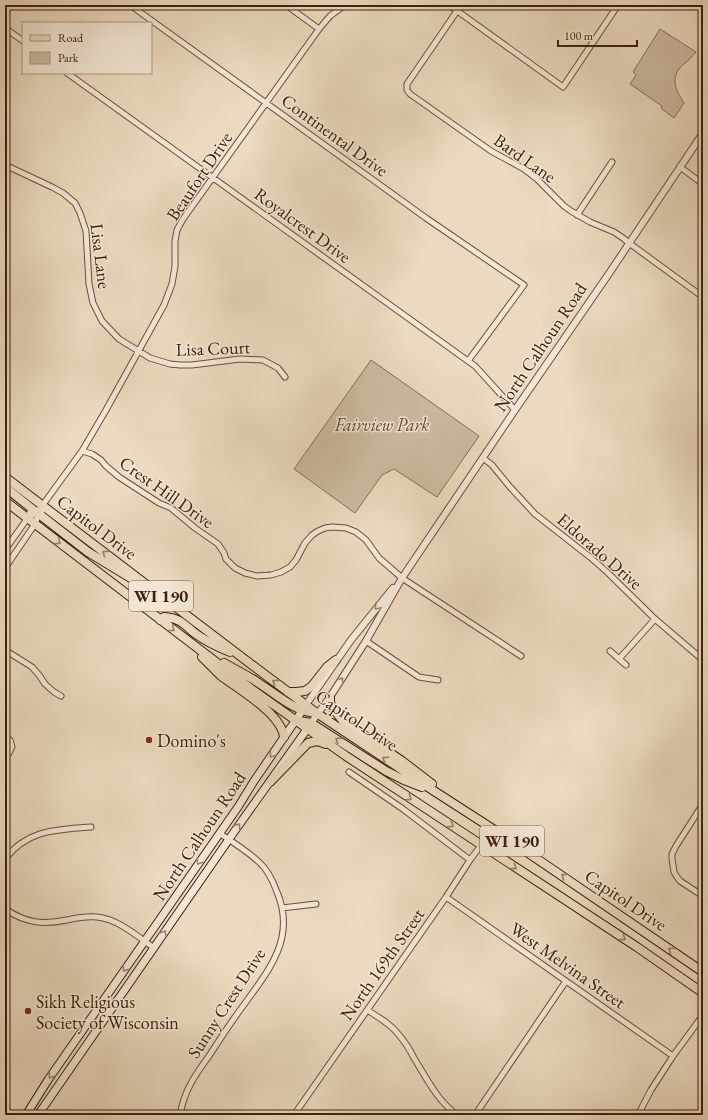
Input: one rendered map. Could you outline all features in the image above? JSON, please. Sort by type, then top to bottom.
[{"type":"main road","name":"Capitol Drive","points":[[5,477],[36,512],[94,556],[162,597],[288,692],[304,708]]},
{"type":"main road","points":[[5,488],[36,512]]},
{"type":"main road","name":"Capitol Drive","points":[[5,501],[36,512]]},
{"type":"main road","name":"Capitol Drive","points":[[36,512],[35,524],[250,688],[295,720]]},
{"type":"main road","points":[[160,620],[164,616],[180,621],[213,645],[245,660]]},
{"type":"main road","points":[[184,638],[219,674],[269,712],[280,726],[284,733],[284,737]]},
{"type":"main road","points":[[201,651],[259,683],[279,698],[318,714]]},
{"type":"main road","points":[[288,692],[305,691],[312,686],[327,667],[336,660]]},
{"type":"main road","points":[[330,697],[331,706],[343,721],[402,761],[469,812]]},
{"type":"main road","name":"North Calhoun Road","points":[[26,1115],[48,1080],[145,942],[304,708]]},
{"type":"main road","name":"Capitol Drive","points":[[318,714],[434,792],[493,828],[703,972]]},
{"type":"main road","points":[[295,720],[309,726],[386,771],[434,792]]},
{"type":"main road","name":"Capitol Drive","points":[[309,726],[332,746],[377,777],[631,944],[703,994]]},
{"type":"main road","name":"North Calhoun Road","points":[[38,1115],[309,726]]},
{"type":"main road","points":[[270,782],[308,743],[317,741],[332,746]]},
{"type":"street","name":"Continental Drive","points":[[130,5],[426,218],[524,285],[468,361]]},
{"type":"street","points":[[286,5],[319,29]]},
{"type":"street","name":"Beaufort Drive","points":[[5,550],[82,451],[164,305],[175,274],[175,241],[177,230],[189,210],[319,29],[330,16],[345,5]]},
{"type":"street","points":[[449,5],[563,87],[617,5]]},
{"type":"street","name":"Bard Lane","points":[[457,11],[408,84],[407,90],[410,94],[491,151],[524,169],[537,179],[564,206],[590,222],[614,232],[703,297]]},
{"type":"street","points":[[5,28],[22,40]]},
{"type":"street","name":"Royalcrest Drive","points":[[68,74],[475,366],[515,410]]},
{"type":"street","name":"North Calhoun Road","points":[[309,726],[330,697],[366,641],[402,578],[703,133]]},
{"type":"street","points":[[577,215],[612,162]]},
{"type":"street","name":"Lisa Lane","points":[[5,165],[52,187],[63,193],[75,203],[86,231],[88,276],[93,303],[102,321],[119,339],[139,351]]},
{"type":"street","points":[[680,167],[703,184]]},
{"type":"street","name":"Lisa Court","points":[[139,351],[150,358],[170,364],[180,365],[240,359],[263,360],[278,368],[285,377]]},
{"type":"street","name":"Crest Hill Drive","points":[[82,451],[92,454],[101,460],[119,477],[159,503],[171,508],[218,544],[226,559],[235,568],[245,573],[257,576],[271,575],[290,567],[296,560],[304,543],[318,531],[332,526],[346,528],[356,532],[366,540],[379,558],[402,578],[521,656]]},
{"type":"street","name":"Eldorado Drive","points":[[483,458],[492,465],[535,514],[590,557],[655,619],[703,660]]},
{"type":"street","points":[[5,568],[35,524]]},
{"type":"street","name":"North Calhoun Road","points":[[304,708],[361,626],[402,578]]},
{"type":"street","points":[[619,659],[655,619]]},
{"type":"street","points":[[366,641],[418,676],[438,680]]},
{"type":"street","points":[[5,650],[32,667],[46,684],[54,692],[61,696]]},
{"type":"street","points":[[610,651],[626,665]]},
{"type":"street","points":[[5,737],[10,740],[12,747],[9,753],[5,755]]},
{"type":"street","points":[[349,772],[401,808],[470,860]]},
{"type":"street","points":[[703,804],[676,846],[672,854],[672,859],[674,872],[677,877],[703,896]]},
{"type":"street","points":[[5,859],[15,848],[35,835],[51,830],[91,826]]},
{"type":"street","name":"North 169th Street","points":[[294,1115],[493,828]]},
{"type":"street","name":"Sunny Crest Drive","points":[[180,1115],[190,1083],[257,987],[271,964],[282,938],[282,908],[271,877],[259,862],[220,833]]},
{"type":"street","name":"West Melvina Street","points":[[446,897],[673,1056]]},
{"type":"street","points":[[282,908],[316,904]]},
{"type":"street","points":[[5,909],[23,919],[39,923],[55,923],[84,917],[104,918],[120,925],[154,948]]},
{"type":"street","points":[[475,1115],[566,981]]},
{"type":"street","points":[[367,1010],[399,1034],[433,1091],[444,1104],[457,1115]]},
{"type":"street","points":[[638,1115],[651,1090],[673,1056],[703,1015]]},
{"type":"green space","points":[[660,29],[696,52],[680,68],[675,78],[676,88],[684,103],[674,118],[661,108],[662,106],[630,84],[636,75],[633,72]]},
{"type":"green space","name":"Fairview Park","points":[[371,360],[479,436],[437,497],[394,469],[382,475],[355,513],[294,469]]},
{"type":"place","name":"Domino's","points":[[149,740]]},
{"type":"place","name":"Sikh Religious Society of Wisconsin","points":[[28,1011]]}]
